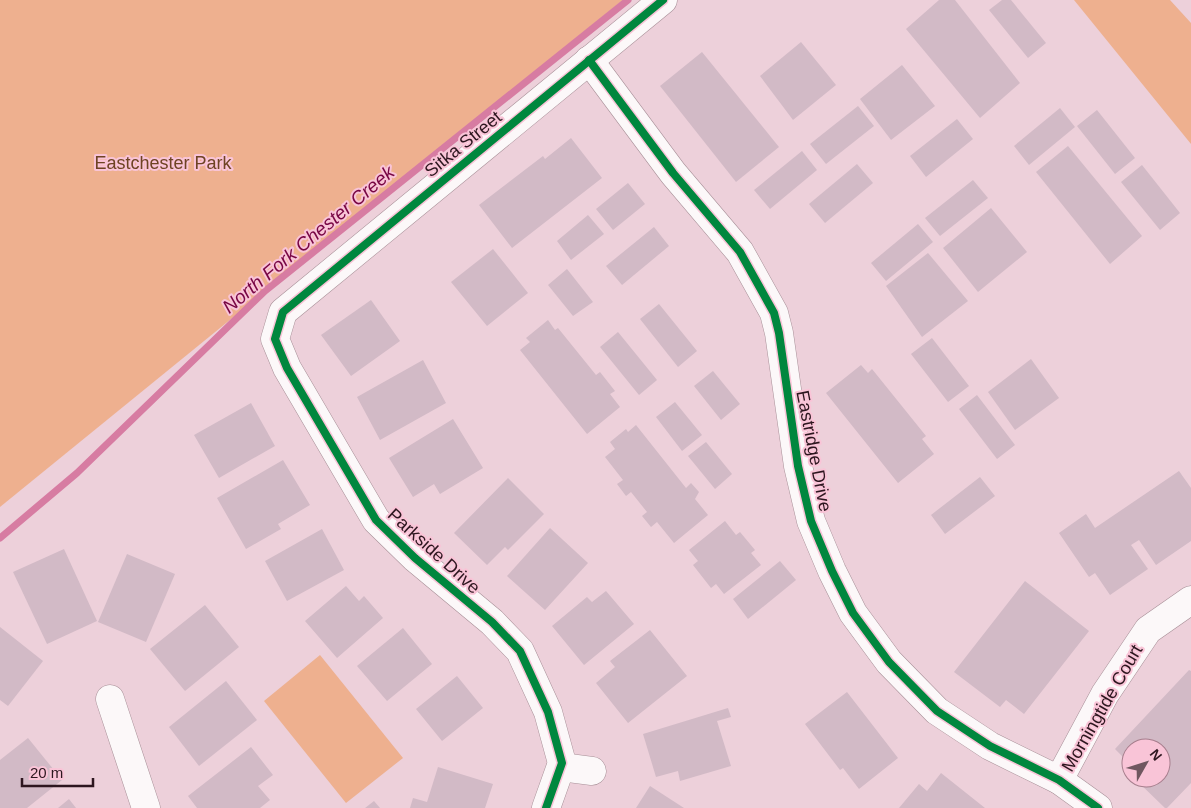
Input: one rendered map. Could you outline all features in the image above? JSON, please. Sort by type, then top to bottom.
[{"type":"street","name":"Sitka Street","points":[[283,312],[663,0]]},
{"type":"street","name":"Eastridge Drive","points":[[589,60],[673,172],[740,252],[774,313],[779,333],[798,466],[811,521],[832,571],[853,613],[889,662],[937,711],[990,746],[1059,780],[1098,808]]},
{"type":"street","name":"Parkside Drive","points":[[283,312],[275,339],[286,368],[376,520],[415,558],[492,622],[520,650],[548,712],[561,766]]},
{"type":"street","name":"Morningtide Court","points":[[1059,780],[1105,694],[1148,630],[1191,600]]},
{"type":"street","points":[[110,698],[146,808]]},
{"type":"street","points":[[546,808],[561,766],[592,770]]},
{"type":"green space","name":"Eastchester Park","points":[[0,0],[623,0],[0,507]]},
{"type":"green space","points":[[1074,0],[1170,0],[1191,23],[1191,144]]},
{"type":"green space","points":[[320,655],[403,758],[346,803],[264,701]]},
{"type":"building","points":[[939,0],[955,0],[1020,83],[980,118],[906,29]]},
{"type":"building","points":[[1002,0],[1011,0],[1046,43],[1028,58],[989,10]]},
{"type":"building","points":[[801,42],[836,85],[793,120],[760,76]]},
{"type":"building","points":[[702,52],[779,147],[736,182],[660,86]]},
{"type":"building","points":[[902,65],[935,106],[891,140],[860,99]]},
{"type":"building","points":[[858,106],[874,126],[826,164],[810,144]]},
{"type":"building","points":[[1060,108],[1075,127],[1029,165],[1014,146]]},
{"type":"building","points":[[1097,110],[1135,158],[1115,174],[1077,126]]},
{"type":"building","points":[[957,119],[973,139],[926,177],[910,156]]},
{"type":"building","points":[[571,138],[602,178],[512,248],[479,205],[543,156],[545,159]]},
{"type":"building","points":[[1068,146],[1142,236],[1110,264],[1036,172]]},
{"type":"building","points":[[802,151],[817,170],[770,209],[754,190]]},
{"type":"building","points":[[857,164],[873,183],[825,223],[809,204]]},
{"type":"building","points":[[1142,165],[1180,213],[1160,230],[1121,182]]},
{"type":"building","points":[[973,180],[988,198],[940,236],[925,218]]},
{"type":"building","points":[[628,183],[645,204],[613,230],[596,209]]},
{"type":"building","points":[[991,208],[1027,252],[978,292],[943,248]]},
{"type":"building","points":[[588,215],[604,234],[571,260],[557,241]]},
{"type":"building","points":[[918,224],[933,242],[886,281],[871,263]]},
{"type":"building","points":[[654,227],[669,246],[622,285],[606,266]]},
{"type":"building","points":[[493,249],[528,293],[487,326],[451,282]]},
{"type":"building","points":[[928,253],[968,301],[922,337],[886,286]]},
{"type":"building","points":[[567,269],[593,302],[573,316],[548,285]]},
{"type":"building","points":[[371,300],[400,341],[351,376],[321,335]]},
{"type":"building","points":[[659,304],[697,351],[678,367],[640,319]]},
{"type":"building","points":[[548,320],[555,330],[558,328],[596,375],[600,372],[615,391],[610,394],[620,407],[587,434],[520,350],[530,342],[526,338]]},
{"type":"building","points":[[618,332],[657,380],[639,395],[600,347]]},
{"type":"building","points":[[932,338],[969,386],[948,402],[911,354]]},
{"type":"building","points":[[1031,359],[1059,398],[1015,430],[988,392]]},
{"type":"building","points":[[423,360],[446,403],[380,440],[357,397]]},
{"type":"building","points":[[861,365],[868,373],[872,369],[926,436],[922,439],[934,454],[898,483],[826,393]]},
{"type":"building","points":[[713,371],[740,404],[721,420],[694,386]]},
{"type":"building","points":[[977,395],[1015,445],[997,459],[959,409]]},
{"type":"building","points":[[675,402],[702,435],[682,451],[656,417]]},
{"type":"building","points":[[251,403],[275,446],[219,478],[194,435]]},
{"type":"building","points":[[453,419],[483,468],[440,494],[434,484],[413,497],[389,458]]},
{"type":"building","points":[[636,425],[686,488],[691,483],[699,492],[695,499],[708,515],[674,543],[657,522],[651,527],[642,516],[647,512],[631,492],[626,496],[617,484],[623,480],[605,457],[615,449],[610,442],[626,429],[628,432]]},
{"type":"building","points":[[706,442],[732,474],[715,489],[688,456]]},
{"type":"building","points":[[283,460],[310,505],[278,524],[281,529],[246,549],[217,498]]},
{"type":"building","points":[[1179,471],[1191,488],[1191,541],[1156,565],[1139,540],[1131,545],[1148,569],[1110,595],[1095,573],[1089,577],[1059,533],[1086,514],[1095,528]]},
{"type":"building","points":[[980,477],[995,496],[945,534],[931,515]]},
{"type":"building","points":[[508,478],[544,514],[508,550],[505,547],[487,565],[454,533]]},
{"type":"building","points":[[725,521],[736,535],[740,532],[755,550],[751,553],[761,565],[724,594],[716,584],[711,588],[693,565],[698,561],[689,550]]},
{"type":"building","points":[[550,528],[588,563],[545,610],[507,576]]},
{"type":"building","points":[[322,529],[344,570],[287,601],[265,561]]},
{"type":"building","points":[[64,549],[97,621],[47,644],[13,572]]},
{"type":"building","points":[[127,554],[175,574],[146,642],[98,622]]},
{"type":"building","points":[[780,561],[796,580],[748,619],[733,599]]},
{"type":"building","points":[[1025,581],[1089,631],[1024,714],[1006,700],[1000,707],[954,672]]},
{"type":"building","points":[[346,586],[359,601],[364,596],[383,618],[337,658],[305,621]]},
{"type":"building","points":[[606,591],[634,624],[584,665],[552,626],[587,597],[592,602]]},
{"type":"building","points":[[205,605],[239,647],[185,691],[150,649]]},
{"type":"building","points":[[0,627],[43,661],[8,706],[0,700]]},
{"type":"building","points":[[403,628],[432,664],[387,701],[357,666]]},
{"type":"building","points":[[650,630],[687,676],[628,723],[596,683],[615,667],[610,661]]},
{"type":"building","points":[[1189,670],[1191,671],[1191,783],[1167,808],[1144,788],[1171,788],[1171,738],[1125,738]]},
{"type":"building","points":[[457,676],[483,708],[442,741],[416,709]]},
{"type":"building","points":[[226,681],[257,720],[199,766],[169,727]]},
{"type":"building","points":[[847,692],[898,758],[859,789],[843,768],[840,770],[805,724]]},
{"type":"building","points":[[728,708],[731,717],[717,721],[731,766],[680,781],[678,771],[656,777],[643,734]]},
{"type":"building","points":[[28,738],[62,780],[27,808],[0,808],[0,760]]},
{"type":"building","points":[[1121,743],[1121,755],[1115,749]]},
{"type":"building","points":[[251,747],[273,775],[258,786],[270,800],[260,808],[197,808],[188,796]]},
{"type":"building","points":[[438,767],[493,784],[485,808],[410,808],[413,798],[427,802]]},
{"type":"building","points":[[941,773],[985,808],[899,808],[919,784],[927,791]]},
{"type":"building","points":[[650,786],[684,808],[636,808]]},
{"type":"building","points":[[69,799],[76,808],[58,808]]},
{"type":"building","points":[[374,801],[380,808],[365,808]]},
{"type":"waterway","name":"North Fork Chester Creek","points":[[0,538],[77,473],[265,291],[628,0]]},
{"type":"cycle path","points":[[546,808],[562,763],[548,712],[520,651],[492,622],[415,558],[376,520],[287,368],[275,339],[283,312],[663,0]]},
{"type":"cycle path","points":[[589,60],[673,173],[740,252],[774,313],[779,333],[798,466],[811,521],[832,571],[853,613],[889,662],[937,711],[990,746],[1059,780],[1098,808]]}]
